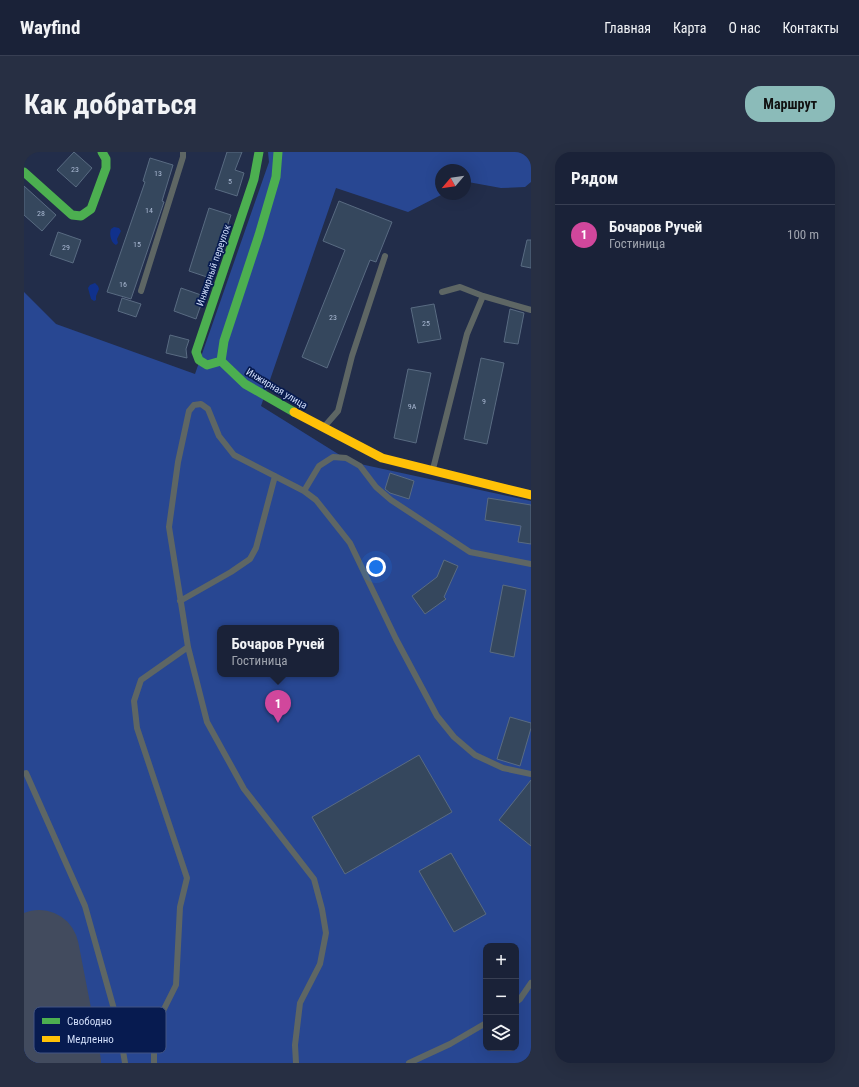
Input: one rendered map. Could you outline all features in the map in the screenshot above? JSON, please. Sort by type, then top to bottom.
[{"type":"street","points":[[24,172],[69,212],[81,216],[91,209],[106,168],[106,159],[102,152]]},
{"type":"street","name":"Инжирный переулок","points":[[221,360],[207,365],[197,358],[196,352],[254,179],[259,152]]},
{"type":"street","points":[[221,360],[224,341],[259,235],[276,177],[278,152]]},
{"type":"street","name":"Инжирная улица","points":[[221,360],[228,369],[245,384],[322,428],[382,458],[531,495]]},
{"type":"lane","points":[[140,291],[183,152]]},
{"type":"lane","points":[[322,428],[338,411],[352,356],[385,256]]},
{"type":"lane","points":[[442,292],[460,288],[531,310]]},
{"type":"lane","points":[[432,471],[467,334],[483,296]]},
{"type":"lane","points":[[296,1063],[295,1045],[300,1003],[320,964],[326,933],[322,909],[314,880],[244,790],[206,722],[188,647],[170,527],[178,462],[189,411],[194,405],[201,404],[208,409],[219,436],[234,455],[275,476],[316,500],[350,543],[396,640],[437,716],[450,732],[475,755],[503,768],[531,774]]},
{"type":"lane","points":[[304,492],[319,466],[333,457],[346,458],[360,466],[376,487],[391,500],[470,552],[531,564]]},
{"type":"lane","points":[[180,601],[250,559],[256,548],[275,476]]},
{"type":"lane","points":[[165,1007],[176,985],[180,907],[187,878],[137,728],[134,701],[141,680],[188,647]]},
{"type":"lane","points":[[24,776],[26,773],[85,906],[113,1007]]},
{"type":"lane","points":[[519,1000],[531,983]]},
{"type":"lane","points":[[409,1063],[450,1044],[483,1026]]},
{"type":"lane","points":[[123,1053],[125,1063]]},
{"type":"shaded area","points":[[268,152],[531,152],[531,182],[525,187],[501,188],[471,183],[471,164],[435,164],[435,198],[408,212],[336,188],[261,406],[351,462],[531,501],[531,1063],[24,1063],[24,292],[56,324],[195,374],[269,162]]},
{"type":"shaded area","points":[[114,227],[119,228],[121,231],[117,239],[118,243],[116,245],[110,236],[110,231]]},
{"type":"shaded area","points":[[95,283],[99,289],[96,300],[94,301],[91,299],[88,288],[90,285]]},
{"type":"building","points":[[74,152],[92,168],[76,187],[57,170]]},
{"type":"building","points":[[227,152],[242,152],[235,170],[244,173],[237,196],[215,189]]},
{"type":"building","points":[[150,158],[173,165],[162,201],[164,202],[131,299],[107,292],[145,182],[143,181]]},
{"type":"building","points":[[24,186],[56,215],[42,231],[24,215]]},
{"type":"building","points":[[339,201],[392,222],[376,262],[370,260],[327,368],[302,357],[345,250],[323,241]]},
{"type":"building","points":[[209,208],[231,215],[210,278],[189,271]]},
{"type":"building","points":[[58,232],[81,240],[73,263],[50,255]]},
{"type":"building","points":[[527,240],[531,240],[531,268],[521,266]]},
{"type":"building","points":[[181,288],[204,296],[196,319],[174,311]]},
{"type":"building","points":[[122,298],[141,304],[136,317],[118,311]]},
{"type":"building","points":[[434,304],[441,339],[418,343],[411,308]]},
{"type":"building","points":[[510,309],[524,313],[518,344],[504,342]]},
{"type":"building","points":[[170,335],[189,340],[186,349],[187,358],[166,353]]},
{"type":"building","points":[[481,358],[504,363],[487,444],[464,439]]},
{"type":"building","points":[[408,369],[431,373],[416,443],[394,438]]},
{"type":"building","points":[[390,473],[414,481],[409,499],[390,493],[385,489]]},
{"type":"building","points":[[488,498],[531,505],[531,544],[518,542],[521,526],[485,520]]},
{"type":"building","points":[[444,560],[458,566],[444,597],[446,599],[425,614],[412,596],[437,577]]},
{"type":"building","points":[[503,585],[526,590],[514,657],[490,652]]},
{"type":"building","points":[[510,717],[531,723],[531,728],[520,766],[497,759]]},
{"type":"building","points":[[419,755],[452,812],[345,874],[312,817]]},
{"type":"building","points":[[531,780],[531,846],[499,820]]},
{"type":"building","points":[[451,853],[486,914],[454,932],[419,871]]},
{"type":"runway","points":[[39,950],[50,1007]]},
{"type":"runway","points":[[59,1053],[61,1063]]},
{"type":"traffic: fast","points":[[24,172],[72,215],[81,216],[91,209],[106,168],[106,159],[102,152]]},
{"type":"traffic: fast","points":[[221,361],[207,365],[199,360],[196,352],[254,179],[259,152]]},
{"type":"traffic: fast","points":[[278,152],[276,177],[259,235],[224,341],[221,361],[245,384],[294,412]]},
{"type":"traffic: slow","points":[[294,412],[382,458],[531,495]]},
{"type":"place","name":"Бочаров Ручей","points":[[278,723]]}]
